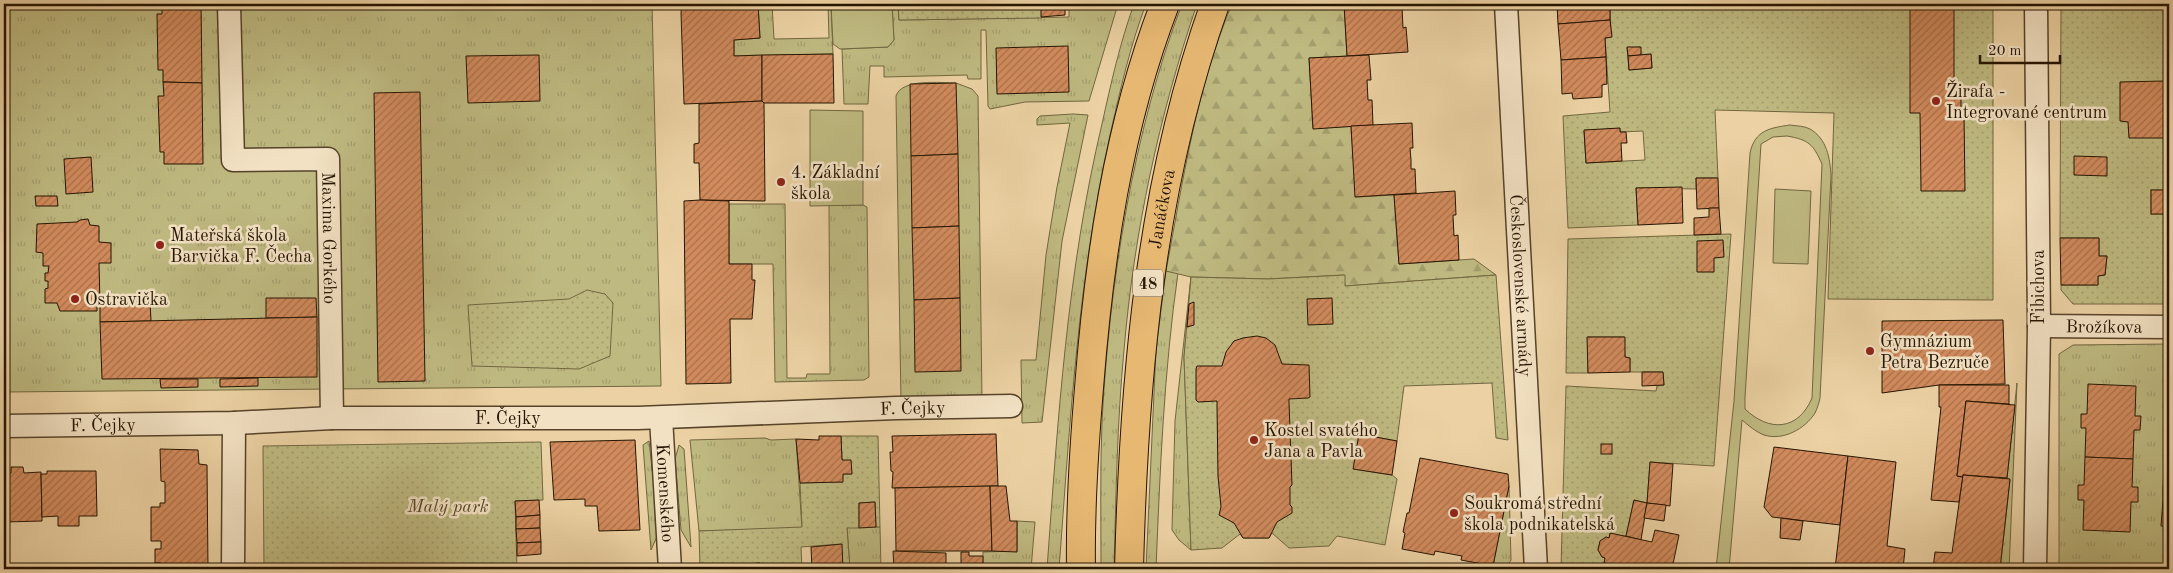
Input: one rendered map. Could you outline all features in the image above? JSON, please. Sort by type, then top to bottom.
[{"type":"main road","points":[[1080,569],[1080,528],[1092,346],[1101,270],[1114,193],[1130,118],[1150,42],[1165,4]]},
{"type":"main road","name":"Janáčkova","points":[[1129,569],[1134,423],[1149,276],[1161,202],[1176,129],[1196,56],[1214,4]]},
{"type":"main road","points":[[1073,569],[1080,528]]},
{"type":"street","name":"Maxima Gorkého","points":[[229,4],[233,160],[328,159],[332,418]]},
{"type":"street","name":"Československé armády","points":[[1506,4],[1536,569]]},
{"type":"street","name":"Fibichova","points":[[2035,569],[2039,326],[2036,4]]},
{"type":"street","name":"Brožíkova","points":[[2039,326],[2169,327]]},
{"type":"street","name":"F. Čejky","points":[[4,426],[234,424],[332,418],[661,418],[896,408],[1011,406]]},
{"type":"street","name":"Komenského","points":[[661,418],[670,569]]},
{"type":"street","points":[[233,569],[234,424]]},
{"type":"green space","points":[[4,4],[652,4],[661,386],[4,392]]},
{"type":"green space","points":[[758,4],[772,4],[774,39],[829,38],[828,4],[831,4],[833,54],[734,56],[734,40],[760,38]]},
{"type":"green space","points":[[831,4],[892,4],[894,40],[888,47],[840,49],[833,44]]},
{"type":"green space","points":[[892,4],[898,4],[899,20],[1069,17],[1069,4],[1118,4],[1089,101],[1025,102],[990,109],[988,106],[986,30],[981,30],[981,79],[968,79],[967,75],[884,77],[884,66],[870,66],[868,104],[844,104],[842,49],[888,47],[894,40]]},
{"type":"green space","points":[[898,4],[1041,4],[1042,18],[899,20]]},
{"type":"green space","points":[[1134,4],[1146,4],[1126,69],[1099,189],[1090,243],[1077,351],[1059,569],[1047,569],[1060,401],[1080,234],[1109,93],[1120,48]]},
{"type":"green space","points":[[1182,4],[1197,4],[1171,89],[1141,218],[1128,306],[1122,377],[1117,459],[1114,569],[1101,569],[1102,422],[1105,370],[1117,263],[1137,156],[1150,104]]},
{"type":"green space","points":[[1232,4],[1344,4],[1347,56],[1309,58],[1313,128],[1351,126],[1356,197],[1394,195],[1399,264],[1474,259],[1496,275],[1345,286],[1344,275],[1268,279],[1191,277],[1166,271],[1200,102],[1209,69]]},
{"type":"green space","points":[[1603,4],[1993,4],[1993,300],[1828,299],[1834,113],[1715,110],[1718,178],[1696,178],[1696,189],[1636,188],[1638,225],[1568,228],[1563,116],[1610,112],[1605,38],[1611,37],[1610,5]],"holes":[[[1640,47],[1641,55],[1651,54],[1652,68],[1629,70],[1627,48]],[[1620,129],[1620,132],[1643,131],[1645,160],[1586,163],[1584,131]]]},
{"type":"green space","points":[[2061,4],[2169,4],[2169,190],[2151,190],[2151,214],[2169,214],[2169,304],[2073,304],[2061,290],[2061,285],[2098,285],[2098,276],[2105,275],[2107,256],[2099,256],[2099,238],[2060,238]]},
{"type":"green space","points":[[932,82],[956,83],[972,89],[978,96],[982,400],[901,402],[896,96],[906,86],[914,84]]},
{"type":"green space","points":[[810,110],[863,111],[863,205],[810,206]]},
{"type":"green space","points":[[1088,115],[1062,241],[1042,422],[1022,423],[1021,360],[1036,360],[1046,255],[1070,123],[1037,125],[1037,119],[1040,116]]},
{"type":"green space","points":[[1790,125],[1810,129],[1816,133],[1824,144],[1830,162],[1831,176],[1820,398],[1811,419],[1799,429],[1786,435],[1764,435],[1742,420],[1729,569],[1716,569],[1734,401],[1750,153],[1756,139],[1764,132]],"holes":[[[1787,136],[1805,141],[1813,147],[1822,164],[1812,398],[1799,417],[1791,422],[1773,424],[1764,422],[1745,409],[1761,144],[1773,137]]]},
{"type":"green space","points":[[1775,189],[1811,191],[1808,264],[1773,263]]},
{"type":"green space","points":[[729,204],[785,204],[787,378],[806,378],[807,374],[830,374],[829,205],[863,205],[867,207],[869,377],[864,380],[775,382],[773,264],[729,264]]},
{"type":"green space","points":[[1731,234],[1714,466],[1650,462],[1647,503],[1634,500],[1626,536],[1610,534],[1609,538],[1606,537],[1600,541],[1598,550],[1602,557],[1605,558],[1603,569],[1561,569],[1566,386],[1656,391],[1657,386],[1664,385],[1663,372],[1630,372],[1630,358],[1625,357],[1624,337],[1588,337],[1588,373],[1566,373],[1568,239]]},
{"type":"green space","points":[[1166,271],[1178,273],[1166,384],[1156,569],[1146,569],[1156,349]]},
{"type":"green space","points":[[1345,275],[1345,286],[1496,275],[1508,440],[1496,438],[1492,383],[1404,386],[1397,441],[1359,434],[1354,469],[1392,475],[1397,479],[1385,545],[1337,536],[1329,546],[1289,548],[1272,533],[1269,538],[1243,538],[1240,534],[1222,548],[1191,550],[1184,357],[1191,277],[1268,279]]},
{"type":"green space","points":[[1191,277],[1184,357],[1191,550],[1179,540],[1172,530],[1175,421]]},
{"type":"green space","points":[[587,290],[605,294],[613,303],[610,356],[579,369],[472,366],[468,305],[569,299]]},
{"type":"green space","points":[[2169,344],[2169,569],[2059,569],[2059,354],[2073,345]]},
{"type":"green space","points":[[2017,383],[2009,569],[2000,569],[2010,480],[2007,478]]},
{"type":"green space","points":[[841,436],[878,436],[880,527],[876,527],[875,502],[859,503],[859,528],[847,528],[850,569],[843,569],[841,544],[801,547],[802,569],[760,569],[759,563],[700,568],[699,531],[802,527],[800,483],[842,482],[843,474],[852,474],[842,460]]},
{"type":"green space","points":[[765,438],[771,440],[796,439],[802,528],[699,531],[690,440]]},
{"type":"green space","points":[[649,441],[659,532],[651,550],[643,445]]},
{"type":"green space","name":"Malý park","points":[[541,442],[543,500],[515,501],[517,569],[264,569],[263,446]]},
{"type":"green space","points":[[679,445],[684,449],[691,547],[681,530],[675,459]]},
{"type":"green space","points":[[1509,486],[1511,560],[1506,566],[1496,567],[1493,566]]},
{"type":"green space","points":[[1017,521],[1035,522],[1031,569],[983,569],[983,552],[1017,551]]},
{"type":"green space","points":[[847,527],[880,527],[881,569],[850,569]]},
{"type":"building","points":[[162,4],[201,4],[202,83],[163,82],[163,70],[158,70],[157,14],[162,14]]},
{"type":"building","points":[[682,4],[758,4],[760,38],[734,40],[734,56],[762,55],[762,101],[684,104]]},
{"type":"building","points":[[1041,4],[1065,4],[1065,15],[1041,17]]},
{"type":"building","points":[[1344,4],[1405,4],[1405,7],[1402,7],[1403,28],[1406,27],[1408,52],[1347,56]]},
{"type":"building","points":[[1557,4],[1610,5],[1610,20],[1558,24]]},
{"type":"building","name":"Žirafa - Integrované centrum","points":[[1910,4],[1954,4],[1954,89],[1961,89],[1961,114],[1964,114],[1965,191],[1921,191],[1920,113],[1910,113]]},
{"type":"building","points":[[1610,20],[1612,37],[1605,38],[1606,57],[1561,60],[1558,24]]},
{"type":"building","points":[[1068,46],[1069,92],[997,94],[996,48]]},
{"type":"building","points":[[1627,47],[1641,47],[1641,55],[1628,56]]},
{"type":"building","points":[[833,54],[834,103],[764,103],[762,101],[762,55]]},
{"type":"building","points":[[1651,54],[1652,68],[1629,70],[1628,56]]},
{"type":"building","points":[[539,55],[540,101],[468,103],[466,56]]},
{"type":"building","points":[[1369,55],[1371,80],[1367,80],[1368,100],[1372,100],[1373,125],[1313,129],[1309,58]]},
{"type":"building","points":[[1606,57],[1607,84],[1602,85],[1602,97],[1573,99],[1572,93],[1562,94],[1561,60]]},
{"type":"building","points":[[2164,81],[2164,138],[2129,138],[2128,122],[2120,121],[2120,82]]},
{"type":"building","points":[[163,82],[202,83],[203,164],[164,164],[164,152],[160,152],[158,96],[164,96]]},
{"type":"building","points":[[956,83],[958,154],[911,156],[910,84]]},
{"type":"building","points":[[420,92],[425,381],[378,382],[374,93]]},
{"type":"building","points":[[762,101],[764,103],[765,201],[700,200],[699,163],[694,163],[694,144],[699,143],[699,104]]},
{"type":"building","points":[[1412,123],[1413,148],[1410,148],[1411,169],[1415,169],[1416,193],[1355,197],[1351,126]]},
{"type":"building","points":[[1620,128],[1620,132],[1626,132],[1627,143],[1621,143],[1622,161],[1586,163],[1584,130]]},
{"type":"building","points":[[958,154],[959,226],[912,228],[911,156]]},
{"type":"building","points":[[2074,156],[2107,157],[2107,176],[2074,175]]},
{"type":"building","points":[[91,157],[93,192],[66,194],[64,159]]},
{"type":"building","points":[[1696,178],[1718,178],[1719,208],[1697,209]]},
{"type":"building","points":[[1682,187],[1683,223],[1638,225],[1636,188]]},
{"type":"building","points":[[2151,190],[2169,190],[2169,214],[2151,214]]},
{"type":"building","points":[[1455,191],[1456,215],[1453,215],[1454,236],[1458,235],[1459,260],[1399,264],[1394,195]]},
{"type":"building","points":[[35,196],[57,196],[58,206],[36,206]]},
{"type":"building","points":[[684,201],[729,201],[729,264],[752,264],[752,280],[755,280],[752,319],[730,319],[731,383],[686,384]]},
{"type":"building","points":[[1709,208],[1719,208],[1721,234],[1694,235],[1694,218],[1709,217]]},
{"type":"building","points":[[88,219],[90,225],[99,226],[99,242],[111,243],[111,263],[99,263],[100,305],[97,305],[97,311],[60,311],[57,303],[45,303],[45,289],[48,288],[48,281],[45,281],[45,273],[48,273],[49,266],[43,266],[43,253],[36,252],[37,224],[77,222]]},
{"type":"building","points":[[959,226],[960,298],[914,300],[912,228]]},
{"type":"building","points":[[2060,238],[2099,238],[2099,256],[2107,256],[2105,275],[2098,276],[2098,285],[2061,285]]},
{"type":"building","points":[[1723,240],[1724,257],[1714,258],[1714,272],[1697,272],[1697,241]]},
{"type":"building","points":[[266,298],[316,298],[317,317],[266,318]]},
{"type":"building","points":[[960,298],[961,371],[915,372],[914,300]]},
{"type":"building","points":[[1332,298],[1333,324],[1308,325],[1307,299]]},
{"type":"building","points":[[100,301],[150,301],[151,321],[100,322]]},
{"type":"building","points":[[1194,302],[1194,325],[1187,327],[1189,304]]},
{"type":"building","points":[[317,317],[317,377],[102,379],[100,322]]},
{"type":"building","points":[[2003,320],[2005,384],[1939,385],[1882,393],[1882,321]]},
{"type":"building","name":"Kostel svatého Jana a Pavla","points":[[1257,336],[1266,338],[1275,345],[1282,364],[1309,365],[1310,397],[1289,399],[1292,485],[1290,487],[1290,505],[1292,513],[1277,522],[1269,538],[1243,538],[1234,523],[1219,515],[1221,507],[1218,476],[1217,401],[1198,402],[1196,400],[1196,369],[1197,366],[1222,366],[1226,352],[1234,341]]},
{"type":"building","points":[[1587,337],[1625,337],[1625,357],[1630,358],[1630,372],[1588,373]]},
{"type":"building","points":[[1642,372],[1663,372],[1664,385],[1642,386]]},
{"type":"building","points":[[258,378],[258,386],[220,387],[220,379]]},
{"type":"building","points":[[160,379],[198,379],[198,387],[161,388]]},
{"type":"building","points":[[2088,384],[2136,386],[2135,416],[2141,416],[2140,430],[2134,430],[2133,459],[2085,457],[2086,428],[2081,428],[2081,414],[2087,414]]},
{"type":"building","points":[[1939,385],[2009,385],[2009,404],[1966,401],[1957,476],[1963,477],[1959,502],[1931,500],[1941,407],[1939,407]]},
{"type":"building","points":[[1966,401],[2015,405],[2007,478],[1957,476]]},
{"type":"building","points":[[996,434],[998,486],[892,488],[893,472],[891,471],[890,452],[893,452],[892,436]]},
{"type":"building","points":[[1359,434],[1397,441],[1392,475],[1353,469]]},
{"type":"building","points":[[2165,435],[2169,435],[2169,449],[2165,449]]},
{"type":"building","points":[[819,436],[841,436],[842,460],[851,460],[852,474],[843,474],[843,482],[800,483],[796,439],[819,440]]},
{"type":"building","points":[[635,440],[640,530],[599,531],[597,506],[585,506],[585,499],[554,500],[550,442]]},
{"type":"building","points":[[1601,444],[1612,444],[1612,454],[1601,454]]},
{"type":"building","points":[[1774,447],[1848,456],[1840,525],[1772,517],[1764,507]]},
{"type":"building","points":[[160,449],[198,450],[199,464],[207,465],[208,569],[161,569],[161,563],[155,563],[155,549],[161,549],[161,541],[151,541],[151,507],[160,507],[160,503],[165,503],[165,482],[161,481]]},
{"type":"building","points":[[2165,449],[2169,449],[2169,462],[2164,461]]},
{"type":"building","points":[[1848,456],[1896,462],[1887,546],[1905,549],[1903,569],[1835,569]]},
{"type":"building","points":[[2085,457],[2133,459],[2132,487],[2138,487],[2138,502],[2131,502],[2130,532],[2083,530],[2084,500],[2078,500],[2078,485],[2084,485]]},
{"type":"building","points":[[1420,458],[1508,474],[1509,486],[1493,566],[1461,560],[1462,556],[1435,551],[1434,555],[1402,549],[1405,533],[1403,532],[1407,513],[1409,513]]},
{"type":"building","points":[[2164,461],[2169,462],[2169,475],[2164,475]]},
{"type":"building","points":[[1650,462],[1673,464],[1670,506],[1647,503]]},
{"type":"building","points":[[11,467],[23,467],[24,473],[41,472],[42,521],[4,522],[4,473],[11,473]]},
{"type":"building","points":[[47,471],[96,471],[97,516],[79,516],[79,526],[58,526],[58,516],[42,517],[41,474],[47,474]]},
{"type":"building","points":[[1963,475],[2010,479],[2000,569],[1933,569],[1935,552],[1952,553]]},
{"type":"building","points":[[2164,475],[2169,475],[2169,488],[2163,488]]},
{"type":"building","points":[[990,486],[992,551],[896,551],[895,488]]},
{"type":"building","points":[[990,486],[1006,486],[1010,521],[1017,521],[1017,552],[992,551]]},
{"type":"building","points":[[2163,488],[2169,488],[2169,501],[2163,500]]},
{"type":"building","points":[[539,500],[540,515],[516,517],[515,501]]},
{"type":"building","points":[[1634,500],[1647,503],[1641,540],[1626,536]]},
{"type":"building","points":[[2163,500],[2169,501],[2169,514],[2162,513]]},
{"type":"building","points":[[875,502],[876,527],[859,528],[859,503]]},
{"type":"building","points":[[1647,503],[1666,505],[1664,521],[1644,518]]},
{"type":"building","points":[[2162,513],[2169,514],[2169,526],[2161,526]]},
{"type":"building","points":[[540,515],[540,528],[516,529],[516,517]]},
{"type":"building","points":[[1781,518],[1803,521],[1800,540],[1780,538]]},
{"type":"building","points":[[2165,526],[2169,526],[2169,539],[2165,538]]},
{"type":"building","points":[[540,528],[541,542],[517,543],[516,529]]},
{"type":"building","points":[[1655,530],[1679,535],[1672,569],[1603,569],[1605,558],[1602,557],[1598,550],[1600,541],[1606,537],[1609,538],[1610,533],[1652,542]]},
{"type":"building","points":[[2165,538],[2169,539],[2169,551],[2165,551]]},
{"type":"building","points":[[541,542],[541,554],[517,556],[517,543]]},
{"type":"building","points":[[842,544],[843,569],[812,569],[811,547]]},
{"type":"building","points":[[893,551],[946,553],[946,569],[894,569]]},
{"type":"building","points":[[2165,551],[2169,551],[2169,564],[2164,563]]},
{"type":"building","points":[[961,552],[969,552],[969,556],[983,556],[983,569],[961,569]]},
{"type":"building","points":[[760,563],[760,569],[700,568]]},
{"type":"building","points":[[2164,563],[2169,564],[2169,569],[2164,569]]},
{"type":"place","name":"Žirafa - Integrované centrum","points":[[1936,101]]},
{"type":"place","name":"4. Základní škola","points":[[781,182]]},
{"type":"place","name":"Mateřská škola Barvička F. Čecha","points":[[160,245]]},
{"type":"place","name":"Ostravička","points":[[75,299]]},
{"type":"place","name":"Gymnázium Petra Bezruče","points":[[1870,351]]},
{"type":"place","name":"Kostel svatého Jana a Pavla","points":[[1254,440]]},
{"type":"place","name":"Soukromá střední škola podnikatelská","points":[[1454,513]]}]
